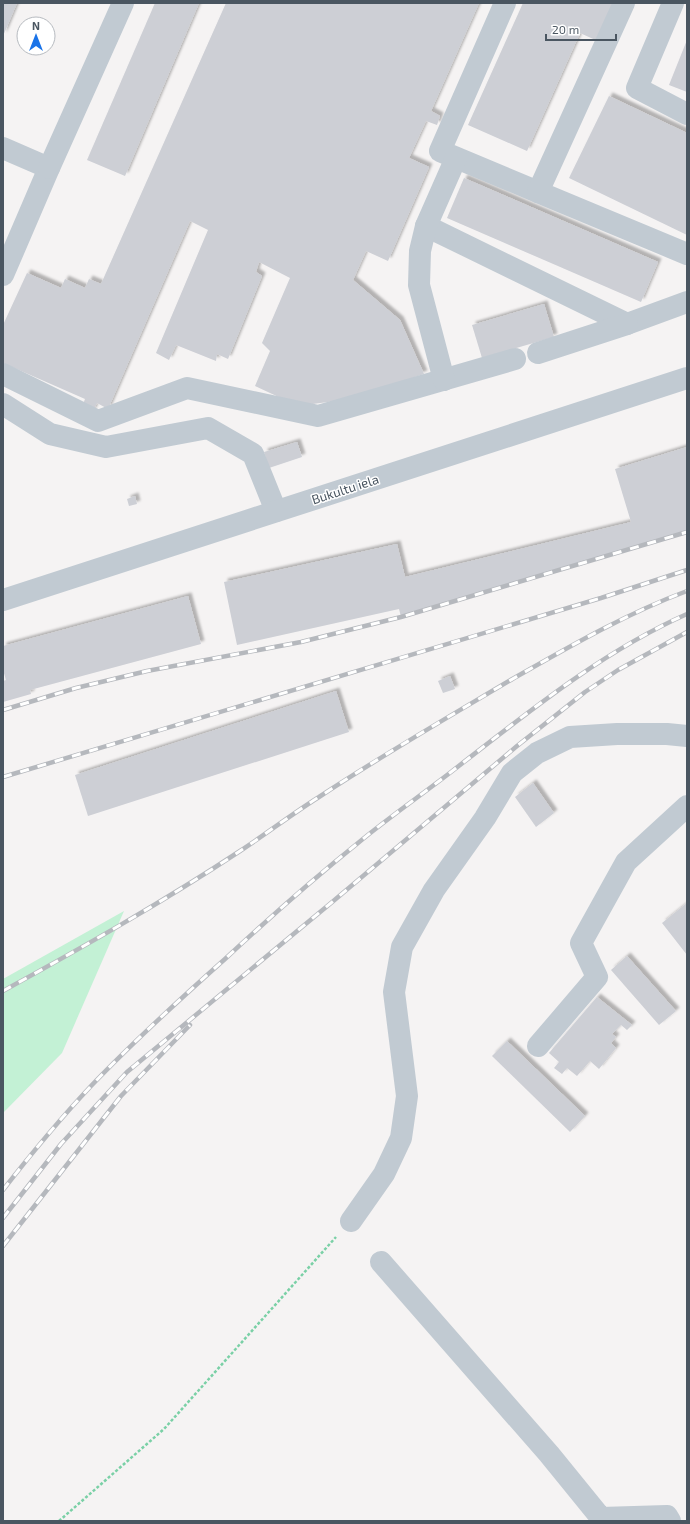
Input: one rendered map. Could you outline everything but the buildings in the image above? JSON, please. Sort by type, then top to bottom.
[{"type":"street","points":[[3,275],[123,3]]},
{"type":"street","points":[[504,3],[440,151],[687,254]]},
{"type":"street","points":[[538,192],[624,3]]},
{"type":"street","points":[[673,3],[637,88],[687,114]]},
{"type":"street","points":[[3,148],[49,168]]},
{"type":"street","points":[[444,380],[419,285],[420,251],[426,226],[456,158]]},
{"type":"street","points":[[426,226],[627,324]]},
{"type":"street","points":[[538,353],[627,324],[687,302]]},
{"type":"street","points":[[3,374],[98,421],[187,388],[318,416],[515,359]]},
{"type":"street","name":"Bukultu iela","points":[[3,600],[687,378]]},
{"type":"street","points":[[3,404],[50,434],[106,447],[208,428],[253,454],[276,511]]},
{"type":"street","points":[[351,1221],[384,1174],[401,1138],[407,1096],[394,992],[402,947],[434,890],[485,818],[512,773],[537,753],[570,737],[624,734],[667,734],[687,736]]},
{"type":"street","points":[[538,1046],[597,977],[581,943],[626,862],[687,806]]},
{"type":"street","points":[[380,1262],[549,1454],[601,1518],[667,1516],[670,1521]]},
{"type":"path","points":[[59,1521],[164,1429],[351,1221]]},
{"type":"green space","points":[[124,911],[62,1053],[3,1113],[3,979]]},
{"type":"railway","points":[[3,710],[76,688],[147,671],[301,642],[401,617],[687,532]]},
{"type":"railway","points":[[3,777],[601,598],[687,570]]},
{"type":"railway","points":[[3,991],[93,941],[182,888],[342,782],[509,681],[574,644],[619,621],[687,591]]},
{"type":"railway","points":[[3,1190],[68,1111],[123,1053],[274,914],[324,871],[381,825],[536,707],[594,665],[655,629],[687,614]]},
{"type":"railway","points":[[3,1218],[61,1144],[127,1072],[517,746],[585,692],[618,670],[687,632]]},
{"type":"railway","points":[[3,1246],[121,1096],[190,1025]]}]
